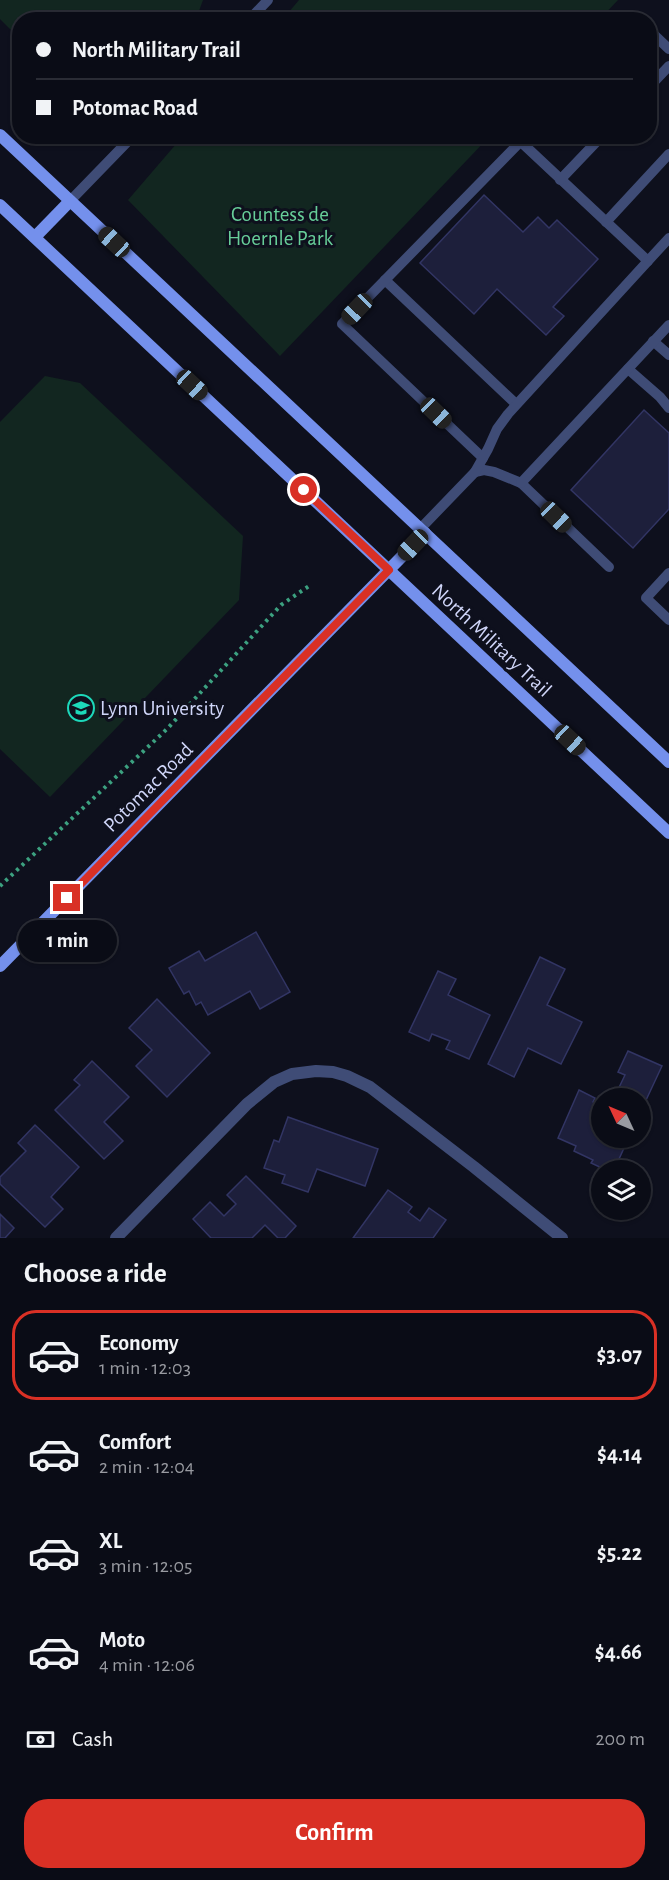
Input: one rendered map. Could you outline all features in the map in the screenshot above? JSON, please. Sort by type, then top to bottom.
[{"type":"main road","name":"North Military Trail","points":[[0,135],[667,755]]},
{"type":"main road","points":[[35,237],[70,201]]},
{"type":"main road","name":"North Military Trail","points":[[0,205],[669,833]]},
{"type":"main road","name":"Potomac Road","points":[[0,966],[389,570],[423,530]]},
{"type":"street","points":[[116,1238],[247,1104],[274,1082],[292,1074],[316,1071],[347,1076],[370,1087],[562,1238]]},
{"type":"lane","points":[[257,12],[268,0]]},
{"type":"lane","points":[[657,38],[669,49]]},
{"type":"lane","points":[[657,79],[669,66]]},
{"type":"lane","points":[[70,201],[126,144]]},
{"type":"lane","points":[[483,458],[342,324],[520,144]]},
{"type":"lane","points":[[528,144],[560,180],[648,261]]},
{"type":"lane","points":[[560,180],[594,144]]},
{"type":"lane","points":[[606,222],[669,154]]},
{"type":"lane","points":[[423,530],[475,471],[497,429],[516,404],[669,238]]},
{"type":"lane","points":[[385,280],[516,404]]},
{"type":"lane","points":[[520,483],[669,325]]},
{"type":"lane","points":[[653,341],[669,355]]},
{"type":"lane","points":[[628,369],[669,408]]},
{"type":"lane","points":[[475,471],[494,472],[520,483],[609,567]]},
{"type":"lane","points":[[669,573],[646,598],[669,620]]},
{"type":"path","points":[[0,886],[167,729],[281,605],[309,586]]},
{"type":"green space","points":[[0,0],[203,0],[199,12],[12,12],[12,31],[0,19]]},
{"type":"green space","points":[[299,0],[618,0],[607,12],[289,12]]},
{"type":"green space","name":"Countess de Hoernle Park","points":[[176,144],[482,144],[280,356],[128,200]]},
{"type":"green space","name":"Lynn University","points":[[45,376],[80,383],[243,536],[239,600],[50,797],[0,749],[0,422]]},
{"type":"building","points":[[484,195],[523,232],[538,217],[549,228],[557,220],[598,259],[553,307],[564,316],[546,335],[497,289],[474,314],[420,263]]},
{"type":"building","points":[[644,410],[669,433],[669,509],[633,548],[571,490]]},
{"type":"building","points":[[256,932],[290,992],[260,1009],[250,991],[208,1015],[201,1002],[196,1005],[189,991],[184,994],[169,968],[199,951],[205,961]]},
{"type":"building","points":[[540,957],[565,969],[547,1005],[582,1022],[561,1064],[528,1048],[514,1077],[488,1064]]},
{"type":"building","points":[[438,971],[456,979],[448,995],[490,1015],[469,1059],[446,1049],[450,1041],[432,1034],[429,1041],[409,1032]]},
{"type":"building","points":[[157,999],[210,1053],[167,1097],[136,1066],[152,1050],[129,1028]]},
{"type":"building","points":[[628,1051],[662,1066],[651,1090],[619,1088],[625,1075],[618,1072]]},
{"type":"building","points":[[92,1061],[129,1097],[104,1122],[123,1141],[104,1159],[55,1110],[80,1085],[74,1080]]},
{"type":"building","points":[[579,1090],[591,1096],[591,1148],[624,1148],[619,1160],[593,1160],[574,1151],[576,1146],[558,1138]]},
{"type":"building","points":[[288,1117],[378,1149],[365,1186],[317,1169],[308,1192],[282,1183],[285,1175],[264,1168],[274,1140],[279,1142]]},
{"type":"building","points":[[35,1125],[79,1167],[51,1197],[63,1209],[45,1227],[0,1184],[0,1177],[26,1151],[18,1143]]},
{"type":"building","points":[[246,1176],[296,1226],[285,1238],[278,1238],[265,1225],[252,1238],[211,1238],[193,1219],[210,1202],[224,1216],[236,1204],[227,1195]]},
{"type":"building","points":[[388,1190],[412,1207],[408,1212],[420,1221],[429,1208],[446,1220],[433,1238],[353,1238]]},
{"type":"building","points":[[0,1214],[14,1228],[5,1238],[0,1238]]},
{"type":"place","name":"Lynn University","points":[[81,708]]},
{"type":"route","points":[[67,898],[389,570],[304,490]]}]
